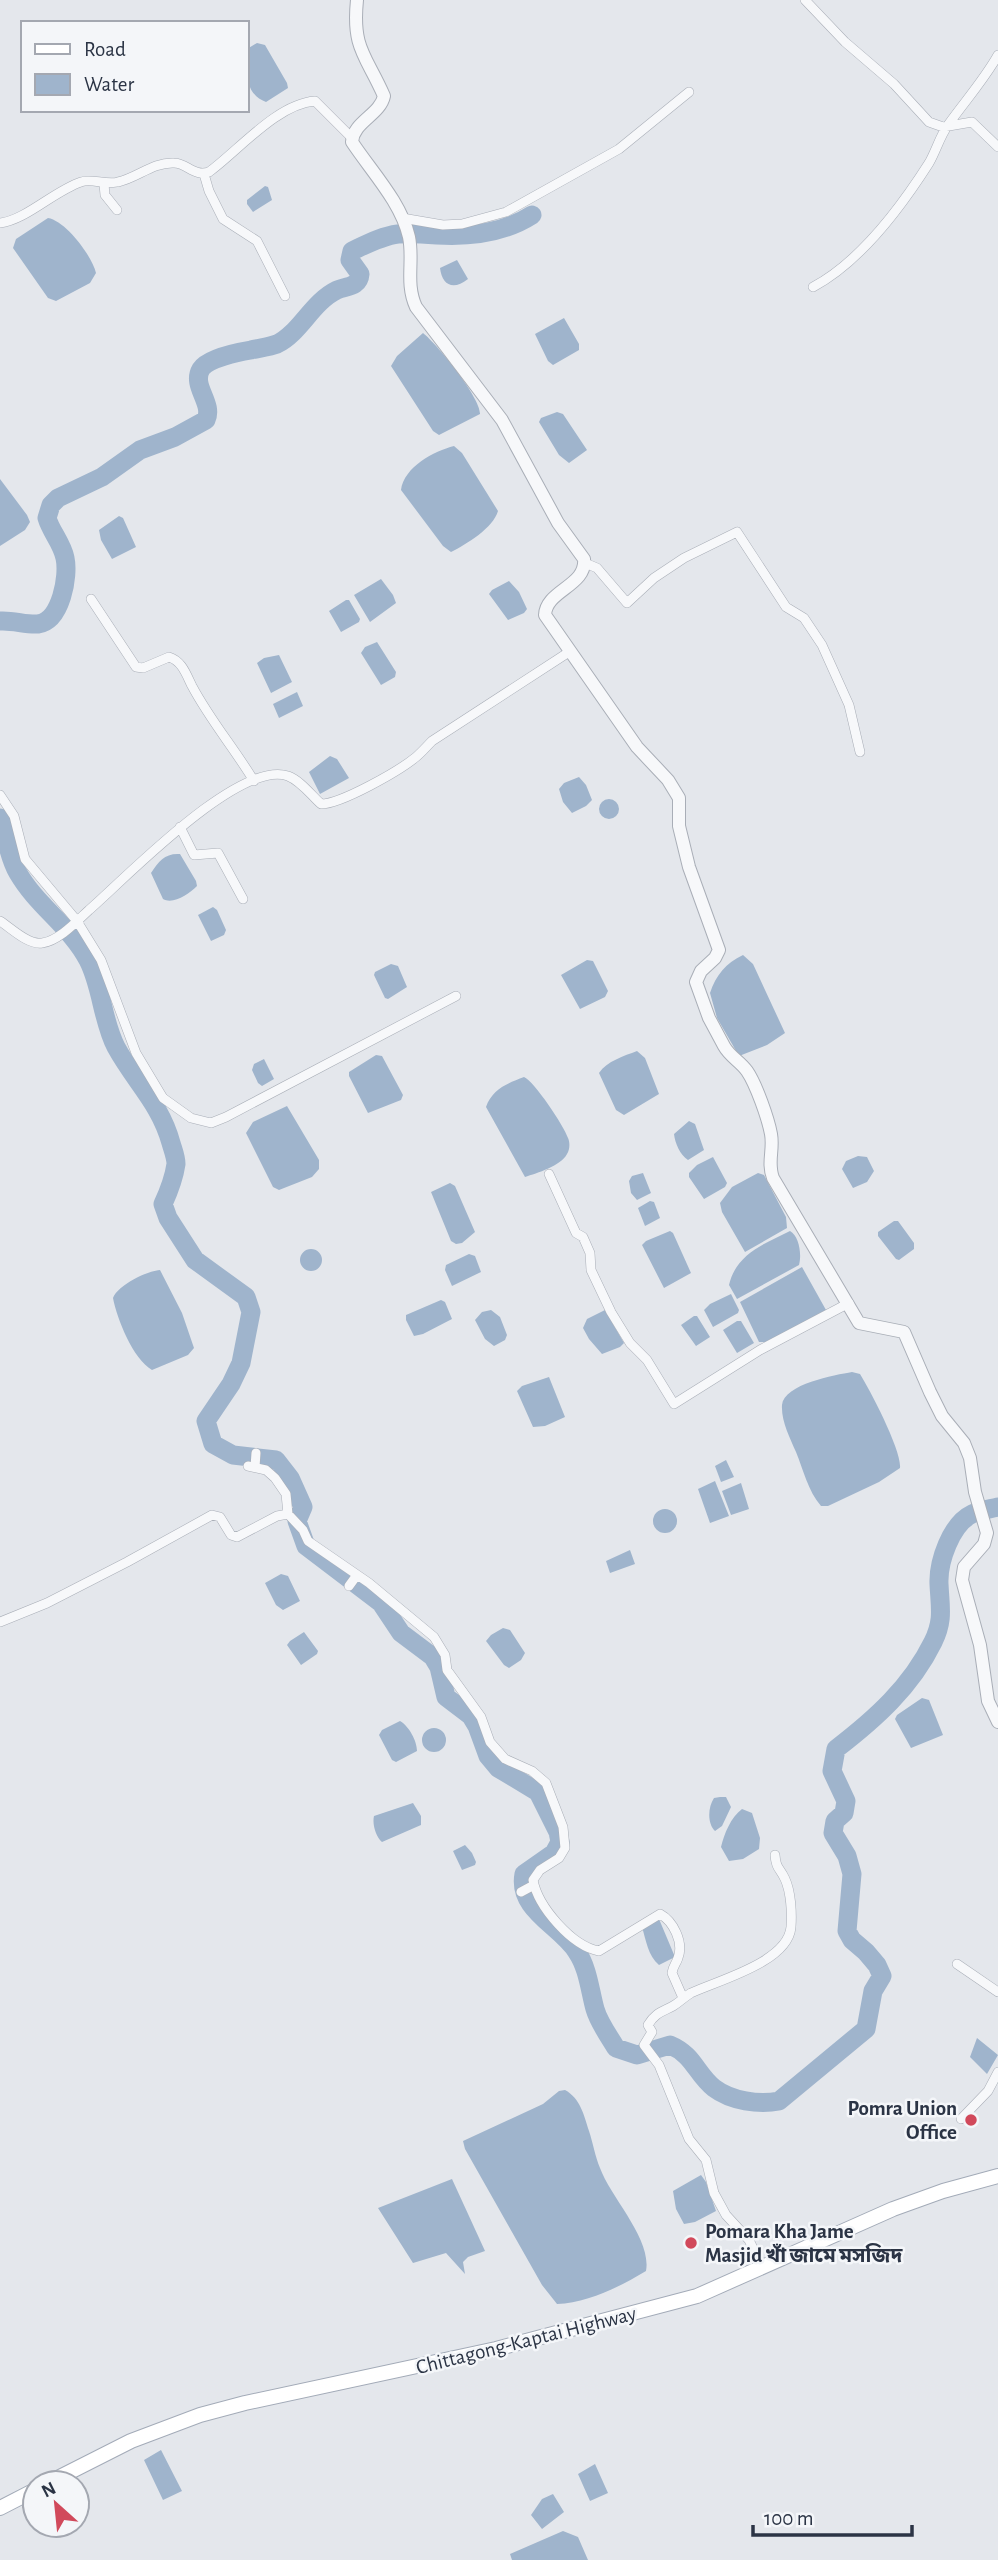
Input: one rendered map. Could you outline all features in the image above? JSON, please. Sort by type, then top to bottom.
[{"type":"main road","name":"Chittagong-Kaptai Highway","points":[[76,2469],[131,2441],[200,2415],[245,2403],[457,2359],[658,2308],[705,2293],[763,2269],[909,2203],[998,2176]]},
{"type":"main road","points":[[0,2508],[21,2497]]},
{"type":"street","points":[[352,138],[356,130],[383,103],[384,96],[364,59],[357,39],[357,0]]},
{"type":"street","points":[[809,1],[845,42],[894,85],[929,122],[935,126],[972,122],[998,147]]},
{"type":"street","points":[[813,287],[827,280],[844,265],[899,206],[930,160],[947,126],[998,55]]},
{"type":"street","points":[[403,221],[462,224],[506,212],[619,149],[689,92]]},
{"type":"street","points":[[0,223],[10,222],[84,180],[104,184],[120,182],[164,163],[178,163],[193,172],[204,174],[226,160],[276,117],[302,103],[315,101],[352,138],[403,221],[410,244],[409,282],[416,307],[502,419],[518,444],[558,523],[585,563],[597,568],[627,603],[654,578],[684,558],[737,532],[786,607],[804,618],[822,645],[849,705],[860,752]]},
{"type":"street","points":[[204,174],[223,219],[257,241],[285,296]]},
{"type":"street","points":[[104,184],[105,195],[117,210]]},
{"type":"street","points":[[585,563],[574,582],[546,606],[545,615],[637,747],[668,780],[679,798],[679,826],[689,867],[719,950],[697,977],[697,989],[728,1054],[743,1067],[751,1079],[771,1135],[769,1164],[777,1187],[859,1323],[901,1330],[906,1335],[942,1416],[967,1449],[978,1504],[988,1534],[962,1574],[965,1597],[992,1683],[988,1701],[998,1722]]},
{"type":"street","points":[[91,600],[136,667],[143,668],[169,657],[180,663],[213,724],[234,750],[254,782]]},
{"type":"street","points":[[0,921],[36,943],[48,942],[74,923],[196,813],[254,782],[272,776],[287,776],[298,782],[321,804],[330,804],[369,786],[415,758],[432,741],[569,652]]},
{"type":"street","points":[[0,795],[14,816],[25,859],[102,960],[136,1054],[147,1074],[163,1098],[191,1118],[211,1123],[456,996]]},
{"type":"street","points":[[180,827],[194,855],[218,853],[243,899]]},
{"type":"street","points":[[549,1174],[576,1233],[583,1237],[587,1245],[591,1270],[599,1290],[630,1343],[646,1360],[674,1404],[760,1350],[849,1303]]},
{"type":"street","points":[[254,1462],[266,1469],[286,1494],[288,1514],[297,1521],[308,1541],[353,1580],[434,1637],[445,1655],[447,1670],[481,1717],[490,1742],[505,1759],[532,1771],[546,1783],[563,1827],[565,1848],[559,1858],[536,1874],[528,1888],[552,1916],[588,1949],[599,1951],[646,1920],[663,1915],[671,1923],[678,1937],[679,1955],[672,1973],[683,1998]]},
{"type":"street","points":[[0,1622],[47,1603],[212,1515],[220,1517],[231,1535],[237,1537],[278,1516],[288,1514]]},
{"type":"street","points":[[763,2269],[749,2240],[726,2215],[714,2193],[706,2160],[689,2139],[656,2060],[644,2045],[652,2032],[648,2025],[655,2014],[683,1998],[764,1961],[780,1950],[791,1932],[792,1914],[785,1878],[776,1868],[775,1855]]},
{"type":"street","points":[[957,1964],[998,1992]]},
{"type":"street","points":[[961,2119],[988,2091],[998,2072]]},
{"type":"water","points":[[257,43],[265,45],[287,83],[288,88],[266,102],[253,93],[250,87],[248,48]]},
{"type":"water","points":[[265,186],[268,187],[272,200],[253,212],[247,200]]},
{"type":"water","points":[[48,218],[63,225],[77,240],[96,273],[90,283],[56,301],[48,298],[13,248],[16,239]]},
{"type":"water","points":[[457,260],[468,279],[453,285],[443,279],[440,268]]},
{"type":"water","points":[[564,318],[579,344],[579,350],[553,365],[548,361],[535,334]]},
{"type":"water","points":[[423,333],[466,384],[480,414],[439,435],[433,431],[391,366],[397,356]]},
{"type":"water","points":[[557,412],[563,414],[587,450],[569,463],[559,455],[539,422],[541,418]]},
{"type":"water","points":[[454,446],[462,453],[498,511],[485,529],[451,552],[443,546],[401,490],[408,474],[421,461]]},
{"type":"water","points":[[0,479],[30,522],[25,530],[0,546]]},
{"type":"water","points":[[119,516],[123,518],[136,547],[112,559],[101,540],[99,530]]},
{"type":"water","points":[[381,579],[396,603],[370,622],[354,595]]},
{"type":"water","points":[[509,581],[519,592],[527,609],[508,620],[489,594]]},
{"type":"water","points":[[349,600],[360,619],[341,632],[329,611]]},
{"type":"water","points":[[377,642],[396,672],[395,677],[381,685],[361,653],[365,647]]},
{"type":"water","points":[[279,655],[292,682],[271,693],[257,663],[264,658]]},
{"type":"water","points":[[297,692],[303,706],[279,718],[273,704]]},
{"type":"water","points":[[330,756],[337,759],[349,778],[320,794],[309,772]]},
{"type":"water","points":[[579,777],[586,785],[592,800],[572,813],[563,802],[559,789],[564,783]]},
{"type":"water","points":[[609,799],[616,802],[619,809],[616,816],[609,819],[602,816],[599,809],[602,802]]},
{"type":"water","points":[[180,854],[197,886],[181,898],[171,901],[163,899],[151,873],[163,859]]},
{"type":"water","points":[[213,907],[226,930],[224,935],[211,941],[198,915]]},
{"type":"water","points":[[743,955],[753,964],[785,1033],[767,1045],[739,1056],[717,1018],[710,993],[722,970]]},
{"type":"water","points":[[587,960],[593,961],[608,991],[605,997],[580,1009],[561,975]]},
{"type":"water","points":[[391,964],[398,966],[407,987],[388,999],[374,975]]},
{"type":"water","points":[[637,1051],[645,1058],[659,1094],[624,1115],[616,1110],[599,1073],[611,1062]]},
{"type":"water","points":[[376,1055],[382,1056],[403,1095],[401,1100],[368,1113],[349,1072]]},
{"type":"water","points":[[264,1059],[274,1079],[262,1086],[252,1070],[254,1064]]},
{"type":"water","points":[[524,1077],[548,1105],[569,1140],[568,1152],[560,1162],[525,1177],[486,1107],[496,1091]]},
{"type":"water","points":[[287,1106],[319,1160],[319,1169],[312,1177],[279,1190],[273,1187],[246,1133],[253,1122]]},
{"type":"water","points":[[689,1121],[695,1124],[704,1150],[688,1160],[678,1148],[674,1134]]},
{"type":"water","points":[[858,1156],[867,1157],[874,1171],[867,1182],[853,1188],[842,1169],[846,1161]]},
{"type":"water","points":[[713,1157],[727,1183],[725,1187],[704,1199],[689,1173],[697,1165]]},
{"type":"water","points":[[643,1173],[651,1193],[637,1200],[631,1193],[629,1181],[632,1176]]},
{"type":"water","points":[[758,1173],[764,1175],[786,1217],[787,1228],[745,1252],[722,1212],[720,1203],[732,1187]]},
{"type":"water","points":[[450,1183],[455,1186],[475,1232],[462,1243],[456,1244],[451,1241],[431,1192]]},
{"type":"water","points":[[650,1201],[654,1202],[660,1218],[645,1226],[638,1208]]},
{"type":"water","points":[[898,1221],[914,1243],[914,1249],[899,1260],[878,1236],[878,1232]]},
{"type":"water","points":[[670,1231],[691,1273],[664,1288],[642,1245]]},
{"type":"water","points":[[790,1231],[799,1246],[799,1265],[737,1299],[729,1285],[738,1265],[752,1251]]},
{"type":"water","points":[[311,1249],[319,1252],[322,1260],[319,1268],[311,1271],[303,1268],[300,1260],[303,1252]]},
{"type":"water","points":[[469,1254],[475,1256],[481,1272],[452,1286],[445,1270],[446,1265]]},
{"type":"water","points":[[802,1267],[826,1310],[767,1342],[759,1342],[740,1302]]},
{"type":"water","points":[[160,1270],[182,1313],[194,1348],[188,1355],[152,1370],[132,1348],[113,1298],[121,1288],[134,1280]]},
{"type":"water","points":[[731,1294],[738,1313],[713,1327],[704,1310],[710,1304]]},
{"type":"water","points":[[441,1300],[445,1302],[452,1319],[414,1336],[406,1315]]},
{"type":"water","points":[[491,1310],[500,1317],[507,1335],[505,1340],[494,1346],[485,1339],[475,1320],[482,1312]]},
{"type":"water","points":[[605,1310],[624,1343],[602,1354],[583,1328],[587,1319]]},
{"type":"water","points":[[697,1316],[710,1337],[696,1346],[681,1325]]},
{"type":"water","points":[[741,1321],[754,1343],[737,1353],[723,1330]]},
{"type":"water","points":[[852,1372],[860,1374],[878,1406],[896,1448],[900,1468],[879,1482],[828,1506],[821,1506],[809,1487],[783,1417],[782,1405],[791,1391],[801,1386]]},
{"type":"water","points":[[549,1377],[565,1417],[545,1426],[533,1427],[517,1391],[522,1386]]},
{"type":"water","points":[[726,1460],[734,1477],[721,1482],[715,1466]]},
{"type":"water","points":[[715,1481],[729,1516],[710,1523],[698,1489]]},
{"type":"water","points":[[741,1483],[749,1509],[731,1515],[722,1491]]},
{"type":"water","points":[[665,1509],[676,1516],[677,1521],[670,1532],[665,1533],[654,1526],[653,1521],[660,1510]]},
{"type":"water","points":[[630,1550],[635,1564],[610,1573],[606,1561]]},
{"type":"water","points":[[281,1574],[288,1576],[300,1601],[283,1610],[276,1605],[265,1583]]},
{"type":"water","points":[[503,1628],[510,1630],[525,1653],[521,1660],[509,1668],[486,1641]]},
{"type":"water","points":[[304,1632],[318,1651],[301,1665],[287,1645]]},
{"type":"water","points":[[922,1698],[929,1700],[943,1735],[911,1748],[895,1719]]},
{"type":"water","points":[[400,1721],[412,1734],[417,1751],[396,1762],[392,1760],[379,1735],[382,1730]]},
{"type":"water","points":[[434,1728],[443,1731],[446,1740],[443,1749],[434,1752],[425,1749],[422,1740],[425,1731]]},
{"type":"water","points":[[726,1797],[731,1807],[722,1826],[715,1831],[710,1819],[712,1802],[714,1798]]},
{"type":"water","points":[[413,1803],[421,1816],[421,1825],[382,1842],[375,1830],[374,1816]]},
{"type":"water","points":[[742,1809],[752,1813],[760,1838],[759,1849],[743,1859],[729,1861],[721,1847],[728,1826]]},
{"type":"water","points":[[465,1845],[476,1862],[475,1865],[462,1870],[453,1851]]},
{"type":"water","points":[[659,1919],[675,1957],[659,1965],[650,1952],[642,1927]]},
{"type":"water","points":[[977,2038],[998,2055],[987,2074],[970,2057]]},
{"type":"water","points":[[565,2090],[581,2108],[605,2180],[637,2232],[646,2259],[646,2271],[592,2297],[557,2304],[542,2285],[463,2141],[543,2104],[559,2091]]},
{"type":"water","points":[[701,2175],[716,2211],[695,2222],[684,2224],[676,2209],[673,2191]]},
{"type":"water","points":[[452,2179],[485,2251],[468,2257],[463,2262],[465,2274],[446,2253],[413,2263],[378,2208]]},
{"type":"water","points":[[161,2450],[182,2491],[163,2500],[144,2460]]},
{"type":"water","points":[[595,2464],[608,2493],[590,2501],[578,2474]]},
{"type":"water","points":[[553,2494],[564,2512],[542,2529],[531,2515],[542,2499]]},
{"type":"water","points":[[563,2531],[578,2537],[588,2560],[512,2560],[510,2554]]},
{"type":"waterway","points":[[0,621],[38,624],[46,621],[58,607],[66,566],[64,553],[47,518],[51,505],[58,498],[102,477],[140,450],[175,437],[206,420],[207,407],[199,382],[201,369],[232,354],[277,344],[293,333],[328,295],[357,281],[360,274],[350,260],[352,251],[380,238],[398,234],[462,235],[498,230],[532,215]]},
{"type":"waterway","points":[[0,818],[18,873],[73,937],[88,960],[111,1037],[123,1060],[154,1104],[166,1129],[176,1164],[163,1204],[168,1218],[195,1260],[246,1297],[251,1312],[241,1363],[231,1384],[206,1421],[213,1444],[233,1455],[276,1460],[290,1478],[303,1507],[297,1521],[306,1546],[381,1603],[401,1633],[433,1657],[439,1667],[446,1697],[471,1716],[488,1756],[498,1768],[538,1792],[558,1832],[560,1842],[554,1853],[524,1874],[527,1898],[533,1908],[570,1943],[581,1958],[597,2014],[616,2048],[637,2055],[670,2045],[690,2059],[708,2083],[721,2092],[745,2101],[771,2102],[779,2101],[866,2029],[873,1991],[882,1976],[877,1965],[852,1940],[847,1931],[852,1874],[847,1856],[833,1833],[835,1821],[844,1813],[846,1801],[832,1771],[836,1749],[865,1726],[903,1688],[933,1642],[939,1627],[939,1575],[943,1555],[958,1526],[972,1514],[998,1507]]},
{"type":"place","name":"Pomra Union Office","points":[[971,2120]]},
{"type":"place","name":"Pomara Kha Jame Masjid খাঁ জামে মসজিদ","points":[[691,2243]]}]
